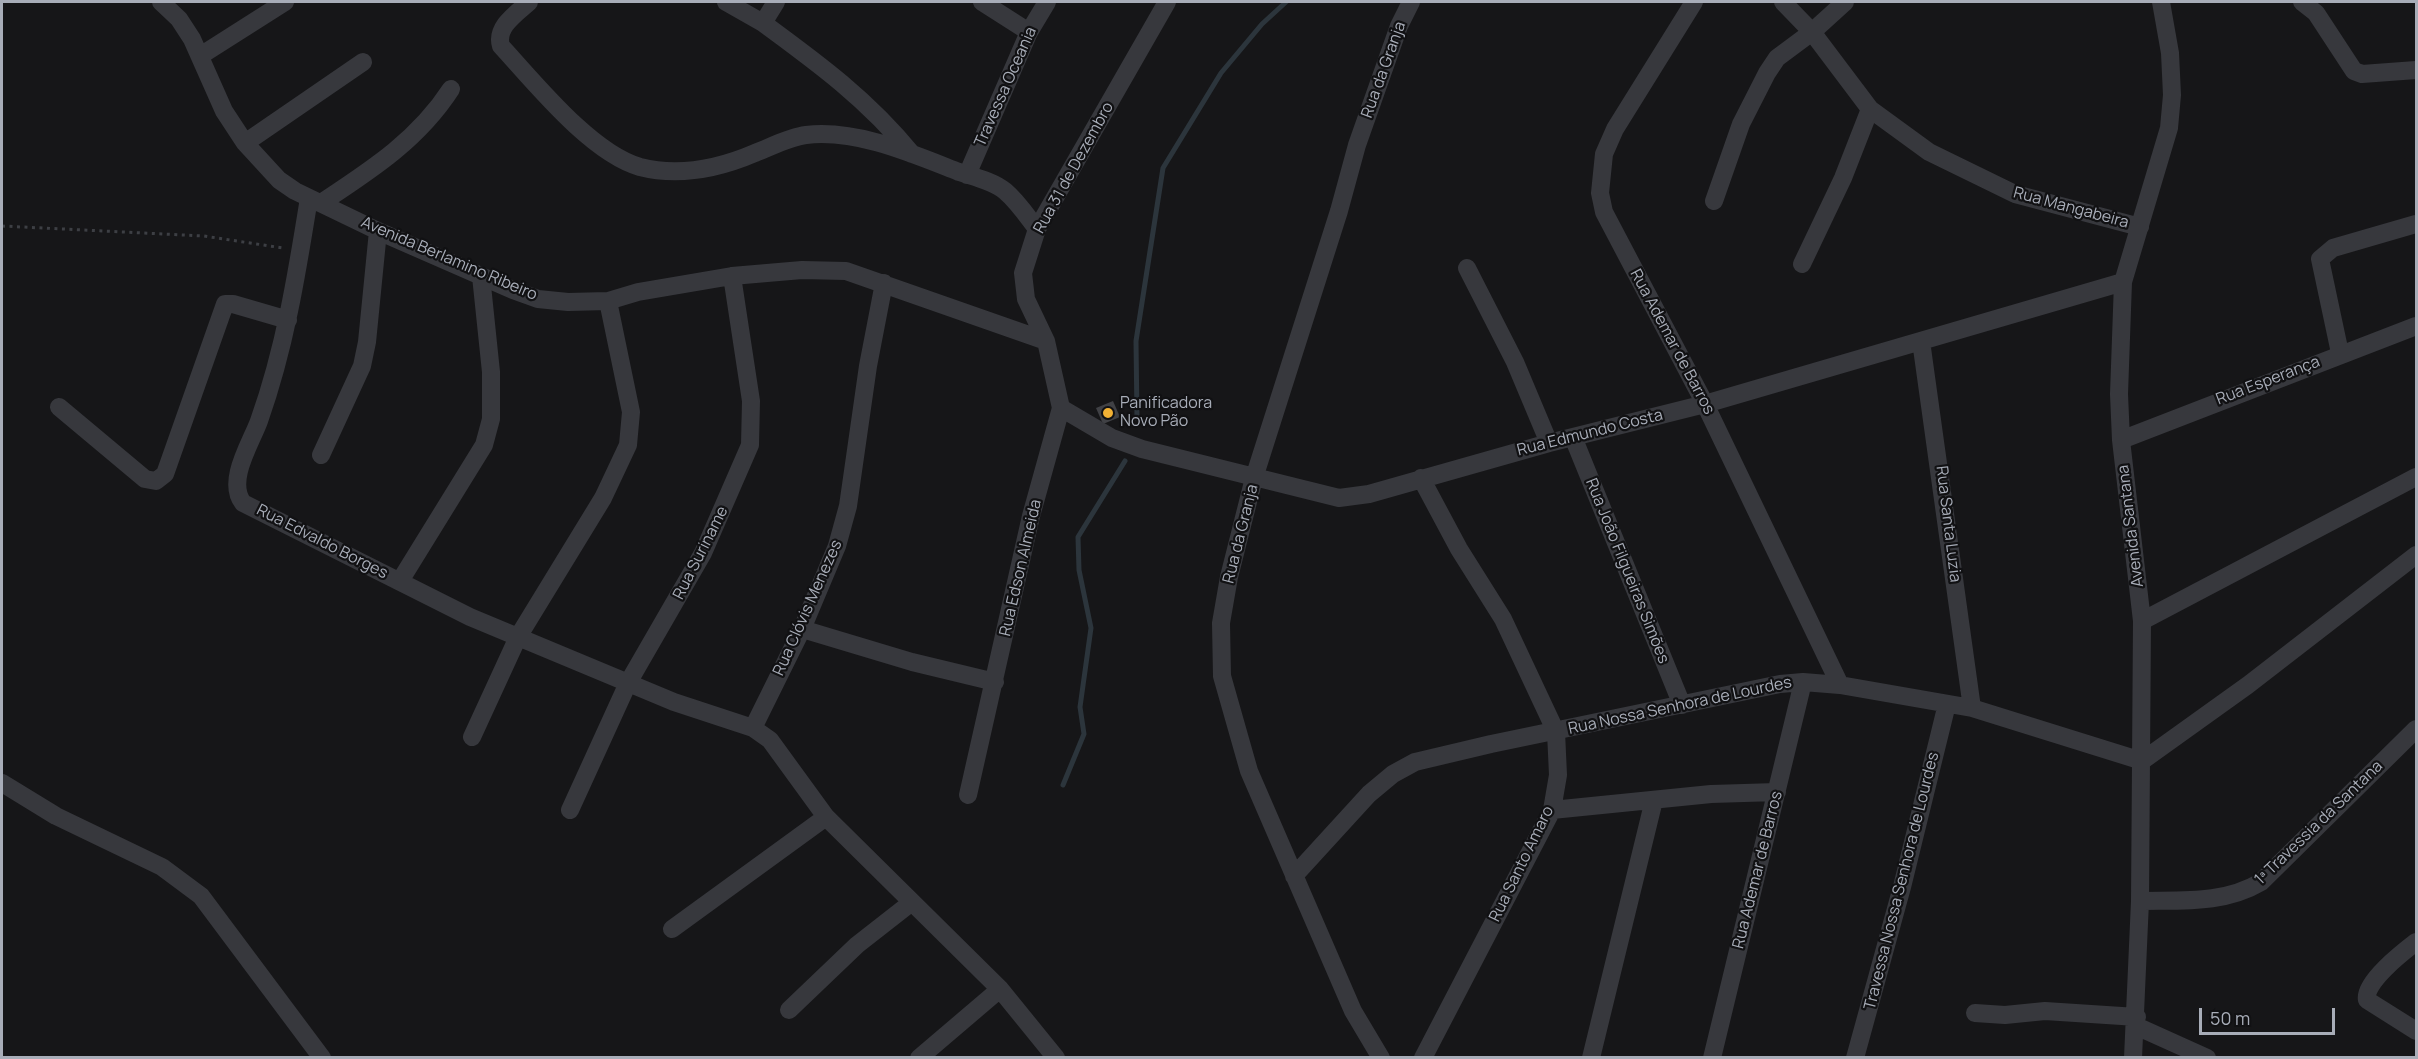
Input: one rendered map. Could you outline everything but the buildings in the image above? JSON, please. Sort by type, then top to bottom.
[{"type":"street","name":"Avenida Berlamino Ribeiro","points":[[161,2],[179,19],[200,56],[224,111],[245,143],[279,180],[378,231],[538,299],[568,303],[608,302],[638,292],[732,276],[846,271],[1046,341]]},
{"type":"street","points":[[200,56],[285,2]]},
{"type":"street","points":[[529,2],[504,26],[500,35],[501,46],[559,110],[599,143],[640,166],[686,171],[727,165],[805,135],[850,137],[912,154],[1004,190],[1037,230]]},
{"type":"street","points":[[726,2],[763,23],[834,75],[883,118],[912,154]]},
{"type":"street","points":[[763,23],[776,2]]},
{"type":"street","points":[[981,2],[1029,32]]},
{"type":"street","name":"Travessa Oceania","points":[[968,174],[1029,32],[1047,2]]},
{"type":"street","name":"Rua 31 de Dezembro","points":[[1046,341],[1026,299],[1023,273],[1037,230],[1167,2]]},
{"type":"street","name":"Rua da Granja","points":[[1382,1058],[1353,1011],[1248,771],[1222,676],[1221,623],[1229,577],[1254,478],[1339,211],[1357,145],[1399,26],[1411,2]]},
{"type":"street","name":"Rua Ademar de Barros","points":[[1694,2],[1615,129],[1604,154],[1600,193],[1604,212],[1705,404],[1840,685]]},
{"type":"street","points":[[1783,2],[1812,32]]},
{"type":"street","points":[[1714,201],[1741,124],[1767,73],[1777,58],[1812,32],[1845,2]]},
{"type":"street","name":"Avenida Santana","points":[[2133,1058],[2140,901],[2142,621],[2121,440],[2119,394],[2123,282],[2169,128],[2172,95],[2170,53],[2161,2]]},
{"type":"street","points":[[2302,2],[2316,13],[2354,71],[2362,74],[2416,70]]},
{"type":"street","name":"Rua Mangabeira","points":[[1812,32],[1870,109],[1929,152],[2015,194],[2140,227]]},
{"type":"street","points":[[245,143],[363,62]]},
{"type":"street","points":[[315,200],[407,143],[436,112],[451,89]]},
{"type":"street","points":[[1802,264],[1843,178],[1870,109]]},
{"type":"street","name":"Rua Edvaldo Borges","points":[[315,200],[300,252],[288,320],[260,420],[240,471],[239,497],[243,503],[470,617],[674,702],[753,728]]},
{"type":"street","points":[[2340,353],[2320,259],[2333,248],[2416,224]]},
{"type":"street","points":[[321,455],[362,366],[367,342],[378,231]]},
{"type":"street","points":[[1467,268],[1515,362],[1549,443]]},
{"type":"street","points":[[400,581],[484,444],[491,419],[491,372],[481,276]]},
{"type":"street","name":"Rua Suriname","points":[[570,810],[628,683],[703,553],[750,445],[751,401],[732,276]]},
{"type":"street","name":"Rua Edmundo Costa","points":[[1061,408],[1112,438],[1254,478],[1340,498],[1390,490],[1421,478],[1549,443],[1705,404],[2123,282]]},
{"type":"street","name":"Rua Clóvis Menezes","points":[[753,728],[802,629],[837,546],[848,506],[884,283]]},
{"type":"street","points":[[472,737],[518,637],[603,498],[628,445],[632,412],[608,302]]},
{"type":"street","points":[[59,407],[145,479],[156,482],[165,474],[225,304],[233,304],[288,320]]},
{"type":"street","name":"Rua Esperança","points":[[2121,440],[2340,353],[2416,326]]},
{"type":"street","name":"Rua Edson Almeida","points":[[968,795],[1031,516],[1061,408],[1046,341]]},
{"type":"street","name":"Rua Santa Luzia","points":[[1921,341],[1972,708]]},
{"type":"street","name":"Rua João Filgueiras Simões","points":[[1573,437],[1682,705]]},
{"type":"street","points":[[2142,621],[2416,477]]},
{"type":"street","name":"Rua Santo Amaro","points":[[1421,478],[1459,549],[1503,619],[1556,732],[1558,775],[1552,810],[1426,1055]]},
{"type":"street","points":[[2142,761],[2248,685],[2416,555]]},
{"type":"street","points":[[802,629],[912,662],[995,682]]},
{"type":"street","name":"Rua Ademar de Barros","points":[[1712,1058],[1803,682]]},
{"type":"street","name":"Rua Nossa Senhora de Lourdes","points":[[1294,876],[1369,795],[1393,774],[1415,762],[1682,705],[1803,682],[1840,685],[1972,708],[2142,761]]},
{"type":"street","name":"Travessa Nossa Senhora de Lourdes","points":[[1855,1058],[1902,886],[1947,704]]},
{"type":"street","points":[[753,728],[770,740],[826,817],[1000,989],[1056,1058]]},
{"type":"street","name":"1ª Travessia da Santana","points":[[2140,901],[2220,899],[2244,892],[2261,882],[2416,729]]},
{"type":"street","points":[[2,783],[56,816],[162,867],[201,896],[322,1058]]},
{"type":"street","points":[[1552,810],[1654,800],[1777,792]]},
{"type":"street","points":[[1591,1058],[1654,800]]},
{"type":"street","points":[[672,929],[826,817]]},
{"type":"street","points":[[789,1010],[857,945],[912,902]]},
{"type":"street","points":[[2416,942],[2370,984],[2365,994],[2367,1000],[2416,1031]]},
{"type":"street","points":[[919,1058],[1000,989]]},
{"type":"street","points":[[1975,1013],[2005,1014],[2045,1011],[2136,1021],[2207,1058]]},
{"type":"path","points":[[2,226],[204,236],[259,243],[300,252]]},
{"type":"waterway","points":[[1137,419],[1136,341],[1163,168],[1221,73],[1262,24],[1286,2]]},
{"type":"waterway","points":[[1063,785],[1084,734],[1080,707],[1091,628],[1079,570],[1078,537],[1125,461]]},
{"type":"place","name":"Panificadora Novo Pão","points":[[1108,413]]}]
